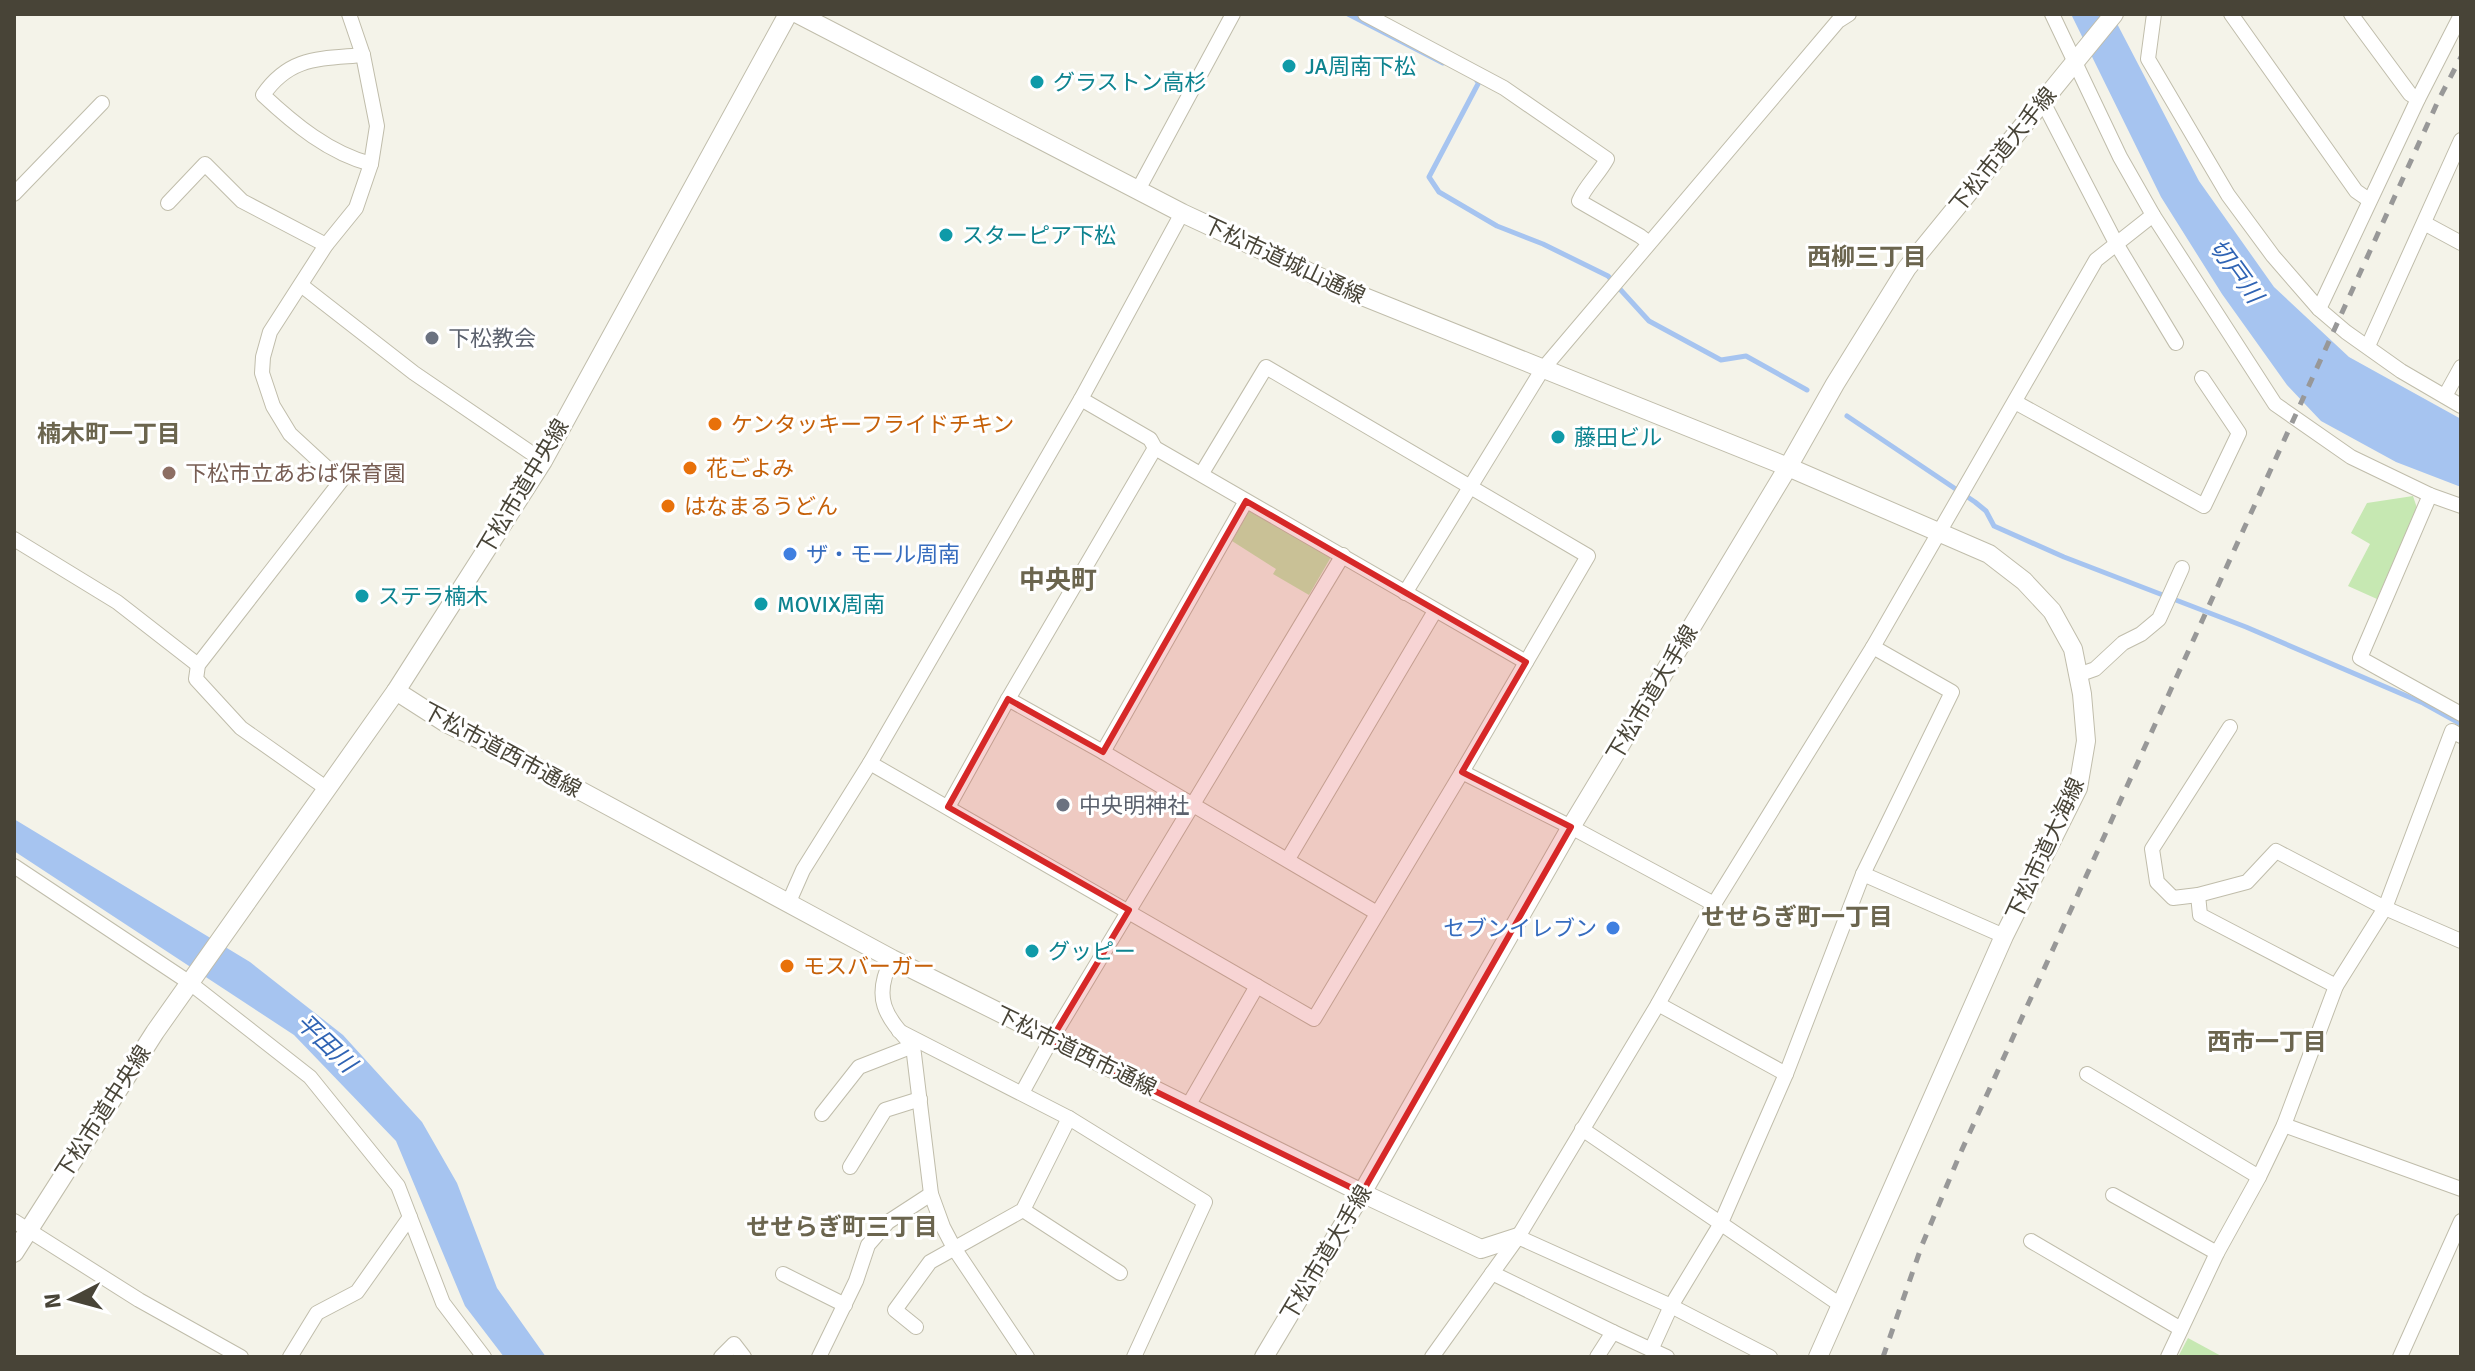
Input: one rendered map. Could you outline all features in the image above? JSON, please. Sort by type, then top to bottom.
[{"type":"street","points":[[326,788],[241,728],[196,679],[198,665],[341,481],[290,434],[273,406],[262,373],[270,332],[326,245],[356,208],[371,164],[377,126],[363,55],[349,14]]},
{"type":"street","name":"下松市道中央線","points":[[14,1253],[21,1225],[396,691],[543,461],[788,14]]},
{"type":"street","name":"下松市道城山通線","points":[[798,14],[1182,213],[1352,292],[1788,467]]},
{"type":"street","points":[[1138,190],[1233,14]]},
{"type":"street","points":[[1365,14],[1504,88],[1607,159],[1579,201],[1649,243]]},
{"type":"street","points":[[2052,14],[2076,58],[2120,157],[2153,215],[2275,404],[2351,457],[2430,495],[2461,506]]},
{"type":"street","name":"下松市道大手線","points":[[1264,1357],[1362,1193],[1571,827],[1907,268],[2114,14]]},
{"type":"street","points":[[2154,14],[2148,59],[2228,195],[2273,256],[2319,309],[2401,371],[2461,406]]},
{"type":"street","points":[[2231,14],[2356,191],[2369,200]]},
{"type":"street","points":[[2351,14],[2410,94],[2418,99]]},
{"type":"street","points":[[2319,309],[2461,15]]},
{"type":"street","points":[[1405,593],[1542,370],[1839,16]]},
{"type":"street","points":[[363,55],[303,61],[275,77],[263,95],[296,125],[352,159],[371,164]]},
{"type":"street","points":[[2043,102],[2117,245],[2176,343]]},
{"type":"street","points":[[14,194],[102,103]]},
{"type":"street","points":[[2368,346],[2461,140]]},
{"type":"street","points":[[168,203],[205,164],[242,201],[326,245]]},
{"type":"street","points":[[788,904],[803,870],[870,763],[1081,399],[1182,213]]},
{"type":"street","points":[[1432,1357],[1518,1237],[1658,1004],[1714,904],[1873,647],[2096,260],[2153,215]]},
{"type":"street","points":[[2424,223],[2461,243]]},
{"type":"street","points":[[301,285],[414,373],[543,461]]},
{"type":"street","points":[[870,763],[1314,1019],[1588,556],[1266,367],[1202,473]]},
{"type":"street","points":[[2445,396],[2461,367]]},
{"type":"street","points":[[2015,402],[2204,506],[2239,433],[2202,378]]},
{"type":"street","points":[[1081,399],[1150,439],[1155,448],[1526,662]]},
{"type":"street","points":[[948,807],[1155,448]]},
{"type":"street","name":"下松市道大海線","points":[[1788,467],[1989,554],[2024,581],[2052,611],[2073,649],[2086,741],[2078,788],[2004,936],[1818,1357]]},
{"type":"street","points":[[2430,495],[2360,658],[2461,714]]},
{"type":"street","points":[[1103,752],[1246,501]]},
{"type":"street","points":[[14,539],[117,602],[198,665]]},
{"type":"street","points":[[1022,1093],[1343,555]]},
{"type":"street","points":[[2078,675],[2095,669],[2123,643],[2141,634],[2159,619],[2182,568]]},
{"type":"street","points":[[1288,859],[1435,611]]},
{"type":"street","points":[[1651,1350],[1671,1306],[1720,1225],[1786,1074],[1863,874],[1952,692],[1873,647]]},
{"type":"street","name":"下松市道西市通線","points":[[396,691],[446,723],[542,770],[892,959],[1362,1193],[1481,1249],[1518,1237]]},
{"type":"street","points":[[1008,699],[1377,913]]},
{"type":"street","points":[[2230,727],[2152,849],[2157,882],[2173,898],[2247,882],[2276,851],[2385,908],[2461,941]]},
{"type":"street","points":[[2168,1357],[2217,1253],[2284,1125],[2336,986],[2385,908],[2452,731],[2461,736]]},
{"type":"street","points":[[1462,772],[1714,904]]},
{"type":"street","points":[[14,866],[193,978],[310,1077],[398,1186],[443,1303],[484,1357]]},
{"type":"street","points":[[1863,874],[2004,936]]},
{"type":"street","points":[[2198,895],[2200,915],[2336,986]]},
{"type":"street","points":[[892,959],[882,979],[881,999],[899,1031],[913,1046],[931,1194],[954,1248],[1027,1357]]},
{"type":"street","points":[[1188,1106],[1257,986]]},
{"type":"street","points":[[1658,1004],[1786,1074]]},
{"type":"street","points":[[899,1031],[1069,1118],[1205,1202],[1134,1357]]},
{"type":"street","points":[[822,1114],[859,1067],[913,1046]]},
{"type":"street","points":[[2087,1074],[2259,1177]]},
{"type":"street","points":[[850,1167],[885,1110],[920,1099]]},
{"type":"street","points":[[916,1327],[895,1310],[930,1262],[1023,1210],[1069,1118]]},
{"type":"street","points":[[2284,1125],[2461,1189]]},
{"type":"street","points":[[1582,1129],[1842,1306]]},
{"type":"street","points":[[819,1357],[845,1305],[868,1245],[888,1222],[931,1194]]},
{"type":"street","points":[[2113,1195],[2217,1253]]},
{"type":"street","points":[[1023,1210],[1120,1273]]},
{"type":"street","points":[[290,1357],[317,1313],[357,1292],[410,1217]]},
{"type":"street","points":[[2400,1357],[2461,1221]]},
{"type":"street","points":[[21,1225],[139,1300],[241,1357]]},
{"type":"street","points":[[1518,1237],[1671,1306],[1770,1357]]},
{"type":"street","points":[[2031,1241],[2181,1329]]},
{"type":"street","points":[[1492,1273],[1667,1357]]},
{"type":"street","points":[[783,1274],[845,1305]]},
{"type":"street","points":[[1597,1357],[1613,1332]]},
{"type":"street","points":[[721,1357],[734,1344],[744,1357]]},
{"type":"highlighted area","points":[[1246,501],[1526,662],[1462,772],[1571,827],[1362,1193],[1051,1040],[1129,910],[948,807],[1008,699],[1103,752]]},
{"type":"green space","points":[[2413,496],[2417,508],[2377,599],[2348,586],[2370,544],[2351,533],[2367,503]]},
{"type":"green space","points":[[1249,511],[1331,557],[1309,595],[1273,574],[1276,569],[1232,541]]},
{"type":"green space","points":[[2188,1338],[2223,1357],[2178,1357]]},
{"type":"water","name":"切戸川","points":[[2071,14],[2112,14],[2199,181],[2274,287],[2349,357],[2461,419],[2461,487],[2396,462],[2321,421],[2287,385],[2222,294],[2161,197]]},
{"type":"water","name":"平田川","points":[[14,819],[250,962],[343,1035],[422,1122],[457,1183],[497,1288],[546,1357],[504,1357],[465,1306],[396,1141],[294,1035],[14,851]]},
{"type":"waterway","points":[[1348,14],[1443,63]]},
{"type":"waterway","points":[[1477,81],[1429,177],[1439,192],[1497,226],[1543,244],[1608,276],[1649,321],[1721,360],[1746,356],[1807,390]]},
{"type":"waterway","points":[[1847,416],[1975,502],[1986,511],[1994,526],[2064,557],[2246,627],[2423,703],[2461,724]]},
{"type":"railway","points":[[1883,1357],[1922,1245],[1960,1154],[2439,99],[2461,57]]},
{"type":"place","name":"JA周南下松","points":[[1289,66]]},
{"type":"place","name":"グラストン高杉","points":[[1037,82]]},
{"type":"place","name":"スターピア下松","points":[[946,235]]},
{"type":"place","name":"下松教会","points":[[432,338]]},
{"type":"place","name":"ケンタッキーフライドチキン","points":[[715,424]]},
{"type":"place","name":"藤田ビル","points":[[1558,437]]},
{"type":"place","name":"花ごよみ","points":[[690,468]]},
{"type":"place","name":"下松市立あおば保育園","points":[[169,473]]},
{"type":"place","name":"はなまるうどん","points":[[668,506]]},
{"type":"place","name":"ザ・モール周南","points":[[790,554]]},
{"type":"place","name":"ステラ楠木","points":[[362,596]]},
{"type":"place","name":"MOVIX周南","points":[[761,604]]},
{"type":"place","name":"中央明神社","points":[[1063,805]]},
{"type":"place","name":"セブンイレブン","points":[[1613,928]]},
{"type":"place","name":"グッピー","points":[[1032,951]]},
{"type":"place","name":"モスバーガー","points":[[787,966]]},
{"type":"district","name":"西柳三丁目","points":[[1867,257]]},
{"type":"district","name":"楠木町一丁目","points":[[109,434]]},
{"type":"district","name":"中央町","points":[[1058,581]]},
{"type":"district","name":"せせらぎ町一丁目","points":[[1797,917]]},
{"type":"district","name":"西市一丁目","points":[[2267,1042]]},
{"type":"district","name":"せせらぎ町三丁目","points":[[842,1227]]}]
